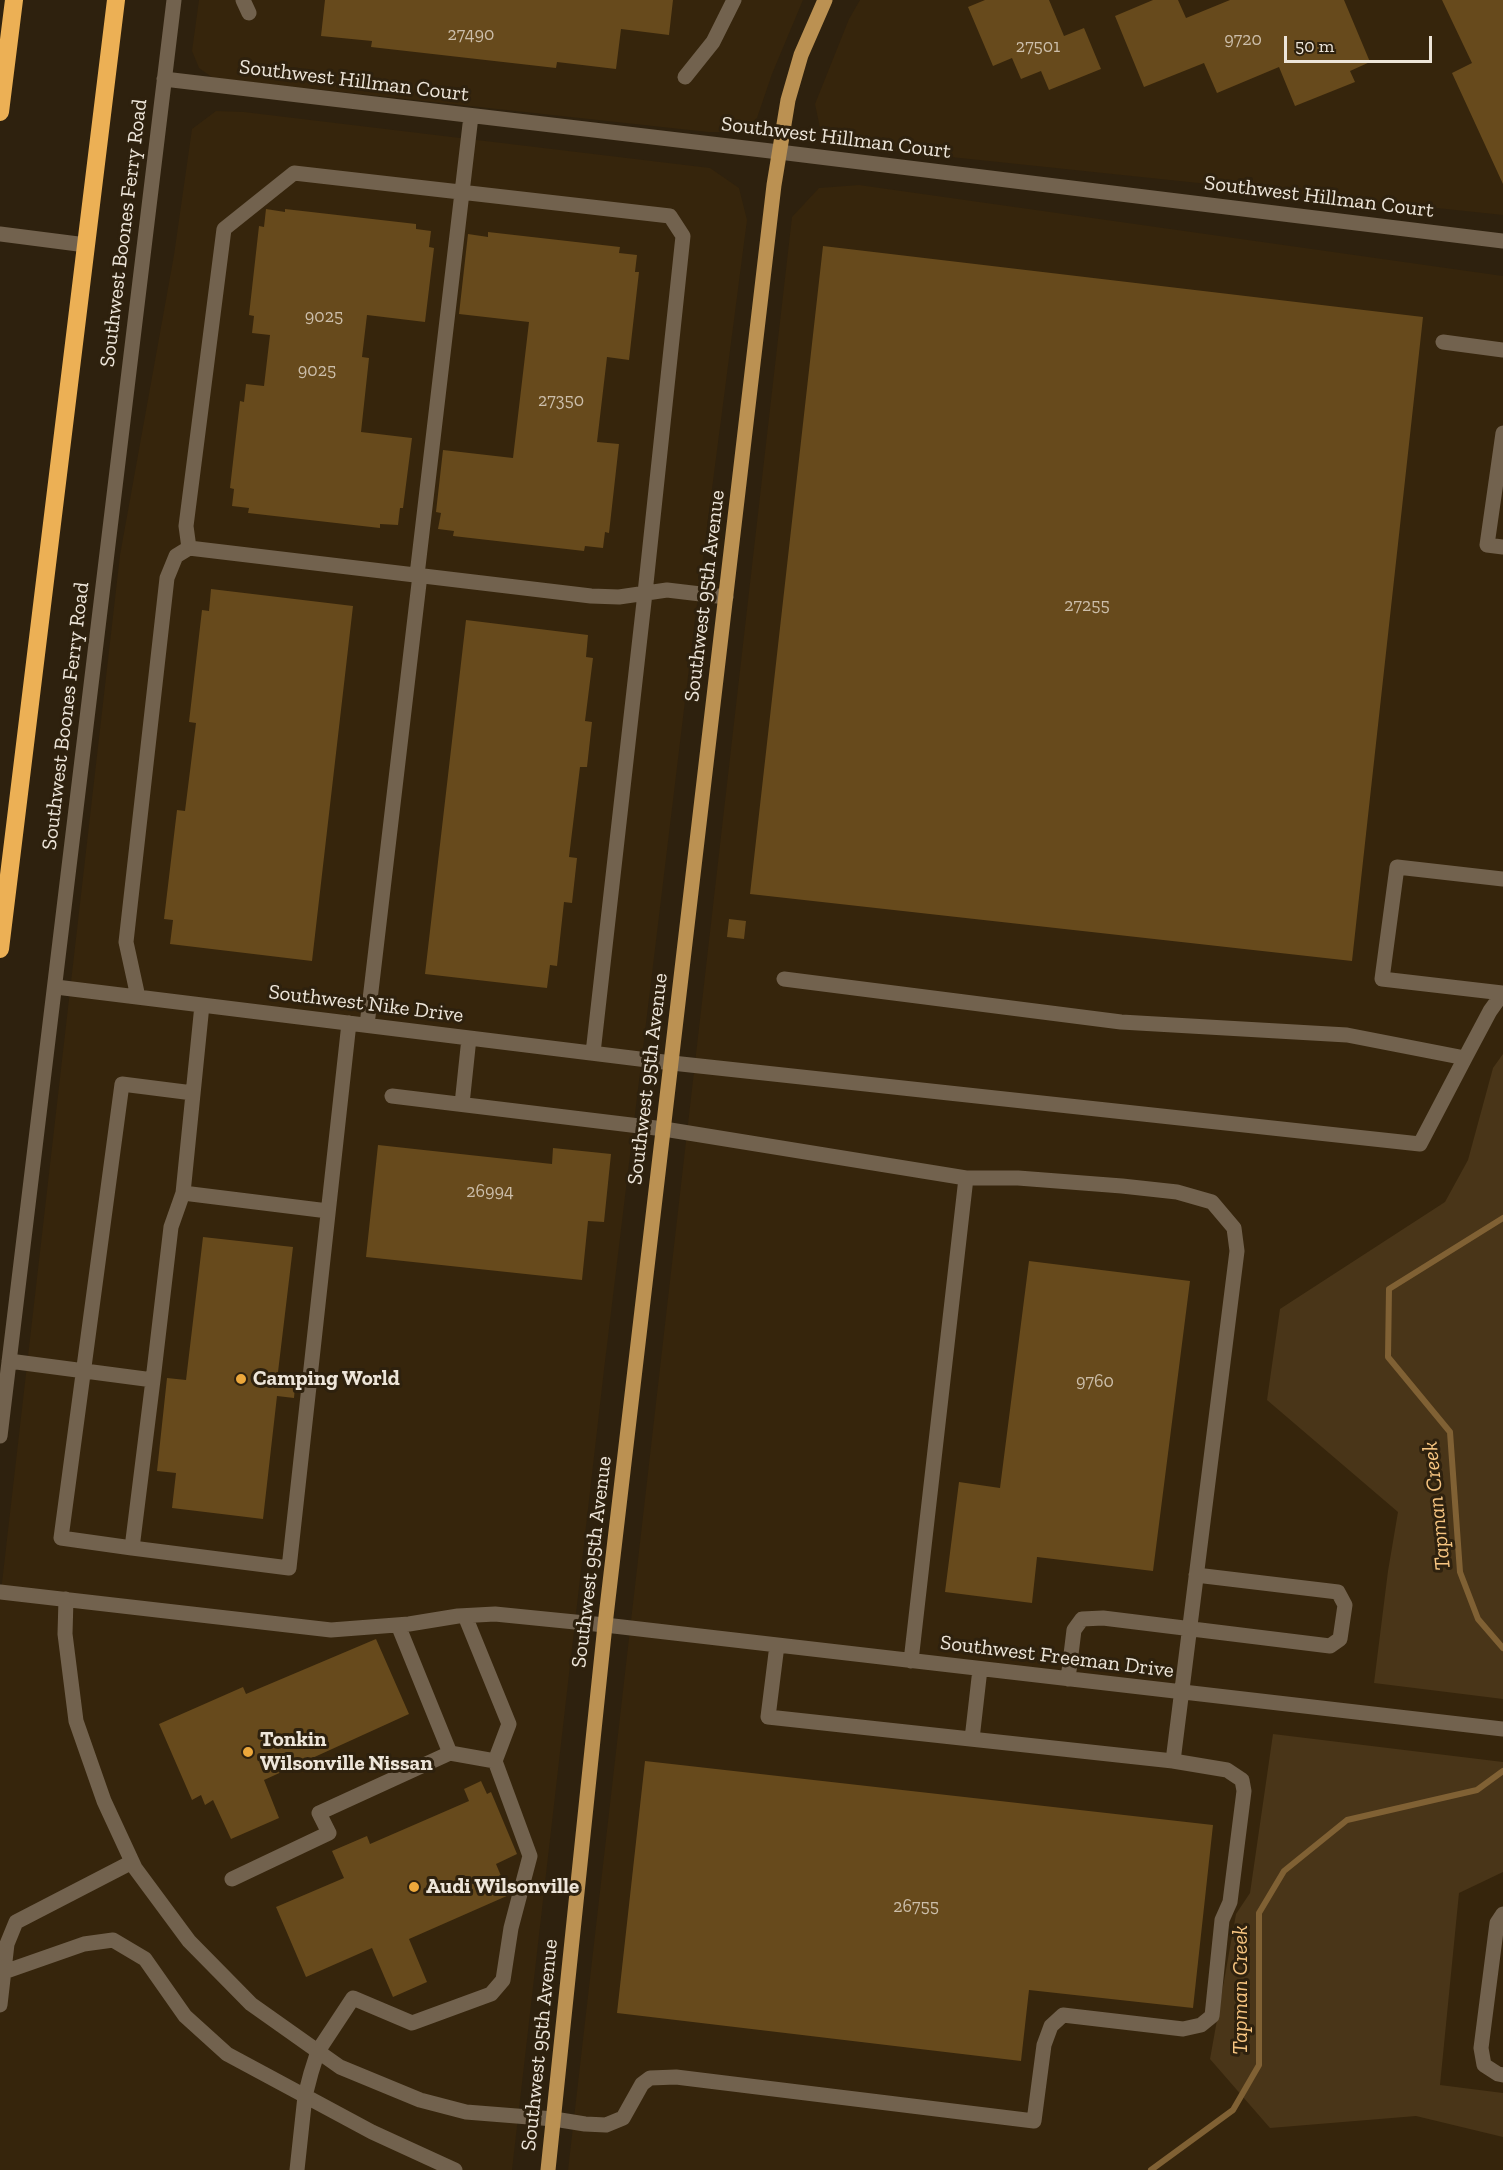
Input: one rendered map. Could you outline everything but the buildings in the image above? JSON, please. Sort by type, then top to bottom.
[{"type":"highway","points":[[0,112],[14,0]]},
{"type":"highway","points":[[0,949],[116,0]]},
{"type":"main road","name":"Southwest 95th Avenue","points":[[548,2170],[605,1625],[779,152],[795,75],[825,0]]},
{"type":"street","name":"Southwest Boones Ferry Road","points":[[0,1436],[174,0]]},
{"type":"street","points":[[685,77],[713,42],[734,0]]},
{"type":"street","name":"Southwest Hillman Court","points":[[164,78],[1503,241]]},
{"type":"street","points":[[367,1025],[471,116]]},
{"type":"street","points":[[189,548],[186,526],[224,229],[294,173],[670,216],[683,236],[593,1053]]},
{"type":"street","points":[[0,234],[86,245]]},
{"type":"street","points":[[1443,342],[1503,350]]},
{"type":"street","points":[[1503,433],[1487,545],[1503,547]]},
{"type":"street","points":[[138,997],[126,942],[167,578],[176,556],[189,548],[591,596],[619,597],[667,590],[726,597]]},
{"type":"street","points":[[784,979],[1121,1022],[1347,1035],[1465,1058],[1490,1011],[1503,993],[1382,979],[1397,867],[1503,879]]},
{"type":"street","name":"Southwest Nike Drive","points":[[56,987],[672,1063],[1420,1144],[1465,1058]]},
{"type":"street","points":[[132,1548],[171,1227],[183,1193],[202,1005]]},
{"type":"street","points":[[193,1093],[122,1084],[62,1538],[289,1568],[349,1023]]},
{"type":"street","points":[[462,1104],[469,1038]]},
{"type":"street","points":[[392,1096],[664,1129],[966,1178],[1017,1178],[1178,1192],[1212,1202],[1234,1228],[1236,1251],[1173,1761]]},
{"type":"street","points":[[911,1660],[966,1178]]},
{"type":"street","points":[[183,1193],[328,1211]]},
{"type":"street","points":[[9,1361],[153,1380]]},
{"type":"street","points":[[1068,1679],[1074,1630],[1082,1619],[1103,1618],[1330,1646],[1340,1639],[1345,1605],[1338,1592],[1196,1575]]},
{"type":"street","name":"Southwest Freeman Drive","points":[[0,1592],[331,1630],[495,1614],[1503,1729]]},
{"type":"street","points":[[66,1599],[64,1634],[76,1721],[104,1802],[135,1868],[189,1941],[251,2004],[340,2067],[420,2100],[466,2112],[606,2125],[623,2118],[642,2084],[650,2078],[676,2077],[1034,2121],[1044,2045],[1051,2026],[1064,2015],[1183,2030],[1201,2025],[1212,2016],[1222,1920],[1230,1902],[1244,1791],[1242,1780],[1227,1770],[1173,1761],[768,1717],[777,1645]]},
{"type":"street","points":[[297,2170],[305,2096],[318,2051],[353,1998],[412,2023],[491,1994],[503,1980],[511,1928],[530,1856],[495,1761],[509,1724],[465,1616]]},
{"type":"street","points":[[398,1625],[450,1753]]},
{"type":"street","points":[[972,1739],[980,1669]]},
{"type":"street","points":[[232,1879],[329,1833],[319,1813],[450,1753],[495,1761]]},
{"type":"street","points":[[0,2006],[7,1944],[16,1922],[132,1862]]},
{"type":"street","points":[[1503,1914],[1497,1923],[1481,2048],[1484,2065],[1503,2075]]},
{"type":"street","points":[[4,1972],[84,1944],[113,1940],[145,1959],[185,2016],[227,2054],[372,2132],[455,2170]]},
{"type":"shaded area","points":[[199,0],[803,0],[772,74],[757,118],[740,132],[708,132],[213,78],[199,68],[192,51]]},
{"type":"shaded area","points":[[860,0],[1503,0],[1503,215],[846,146],[820,128],[815,104],[849,19]]},
{"type":"shaded area","points":[[216,111],[244,112],[710,168],[739,188],[747,220],[694,627],[604,1370],[512,2170],[0,2170],[0,1600],[120,555],[174,255],[192,129]]},
{"type":"shaded area","points":[[859,185],[1503,276],[1503,2170],[568,2170],[792,217],[819,188]]},
{"type":"shaded area","points":[[1503,1054],[1503,1699],[1374,1683],[1398,1512],[1267,1400],[1280,1309],[1445,1202],[1468,1160],[1493,1068]]},
{"type":"shaded area","points":[[1273,1734],[1503,1762],[1503,1872],[1459,1893],[1440,2085],[1503,2093],[1503,2137],[1416,2116],[1270,2128],[1210,2059],[1236,1914],[1250,1893]]},
{"type":"waterway","name":"Tapman Creek","points":[[1503,1218],[1389,1289],[1388,1357],[1450,1432],[1460,1572],[1478,1619],[1503,1648]]},
{"type":"waterway","name":"Tapman Creek","points":[[1151,2170],[1233,2110],[1259,2065],[1259,1913],[1284,1871],[1347,1820],[1477,1790],[1503,1771]]},
{"type":"place","name":"Camping World","points":[[241,1379]]},
{"type":"place","name":"Tonkin Wilsonville Nissan","points":[[248,1752]]},
{"type":"place","name":"Audi Wilsonville","points":[[414,1887]]}]
